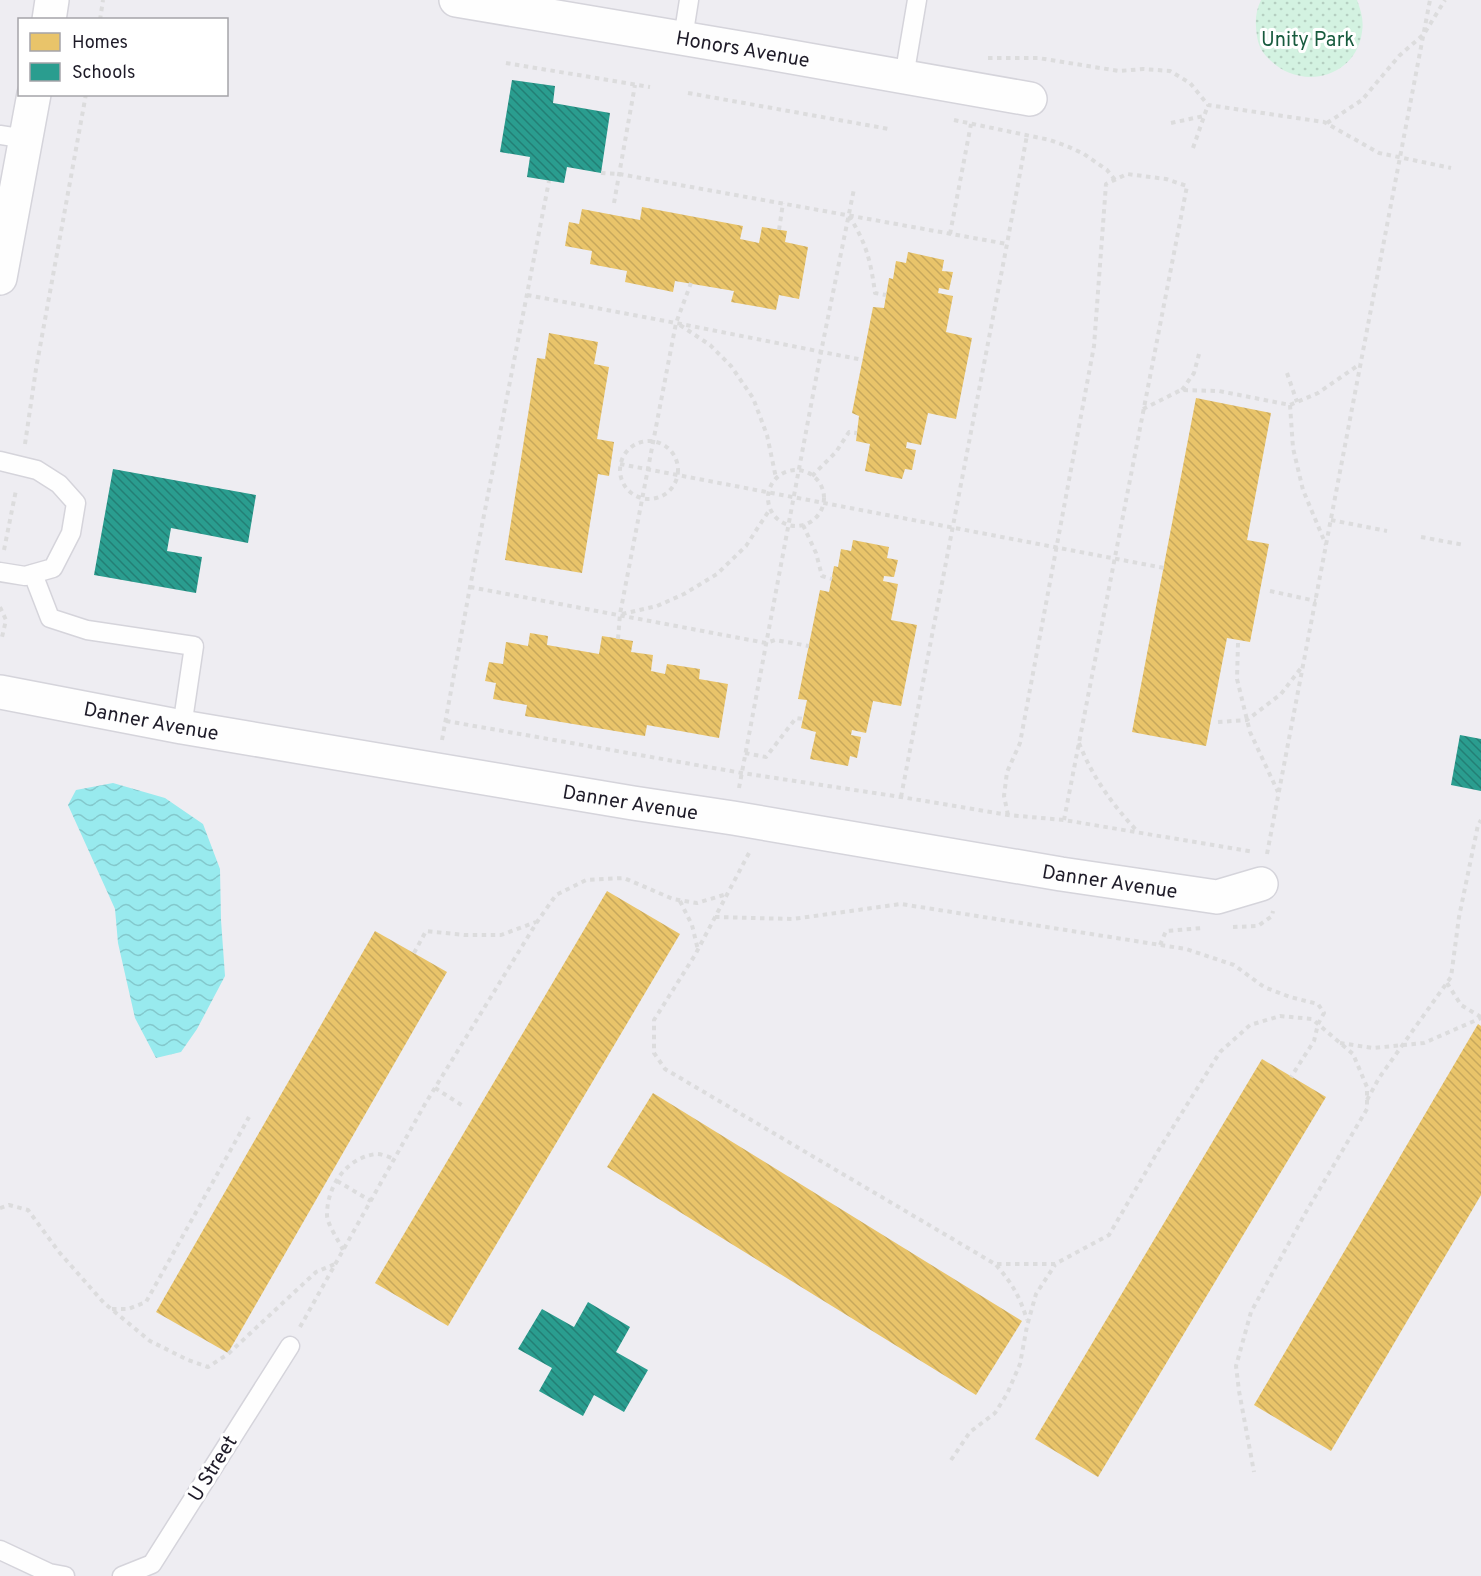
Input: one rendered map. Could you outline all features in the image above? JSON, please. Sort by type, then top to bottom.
[{"type":"street","points":[[48,18],[52,0]]},
{"type":"street","name":"Honors Avenue","points":[[456,0],[1030,99]]},
{"type":"street","points":[[0,278],[13,137],[33,96]]},
{"type":"street","name":"Danner Avenue","points":[[0,692],[182,727],[437,770],[764,823],[1051,873],[1217,897],[1264,869]]},
{"type":"lane","points":[[683,38],[688,0]]},
{"type":"lane","points":[[904,77],[917,0]]},
{"type":"lane","points":[[0,461],[37,470],[59,484],[76,503],[72,533],[53,568],[25,576],[0,572]]},
{"type":"lane","points":[[33,573],[50,618],[87,630],[194,646],[182,727]]},
{"type":"lane","name":"U Street","points":[[122,1576],[152,1564],[290,1346]]},
{"type":"lane","points":[[0,1550],[57,1574]]},
{"type":"path","points":[[100,18],[103,0]]},
{"type":"path","points":[[446,721],[742,773],[1008,815],[1064,820],[1138,832],[1264,869],[1430,0]]},
{"type":"path","points":[[1327,123],[1362,100],[1399,56],[1424,34],[1444,0]]},
{"type":"path","points":[[981,58],[1038,58],[1119,71],[1143,69],[1170,71],[1190,83],[1208,105],[1327,123],[1379,153],[1451,168]]},
{"type":"path","points":[[506,63],[650,87]]},
{"type":"path","points":[[614,203],[635,85]]},
{"type":"path","points":[[688,93],[889,129]]},
{"type":"path","points":[[0,572],[29,424],[36,369],[86,96]]},
{"type":"path","points":[[1193,148],[1208,105]]},
{"type":"path","points":[[1171,123],[1204,115]]},
{"type":"path","points":[[952,120],[1050,140],[1084,154],[1107,170],[1115,180]]},
{"type":"path","points":[[950,234],[971,124]]},
{"type":"path","points":[[901,797],[1027,135]]},
{"type":"path","points":[[601,172],[1007,244]]},
{"type":"path","points":[[1008,815],[1004,796],[1007,772],[1020,743],[1094,346],[1106,184],[1127,174],[1166,179],[1187,186],[1064,820]]},
{"type":"path","points":[[437,770],[549,181]]},
{"type":"path","points":[[733,818],[854,189]]},
{"type":"path","points":[[779,230],[783,203]]},
{"type":"path","points":[[849,215],[867,250],[875,293],[886,295]]},
{"type":"path","points":[[618,639],[620,614],[676,323],[691,284]]},
{"type":"path","points":[[527,295],[863,360]]},
{"type":"path","points":[[676,323],[710,345],[731,366],[753,398],[767,435],[776,478]]},
{"type":"path","points":[[1143,409],[1181,390],[1194,373],[1199,354]]},
{"type":"path","points":[[1181,390],[1219,392],[1290,405],[1318,393],[1361,363]]},
{"type":"path","points":[[1287,373],[1297,402]]},
{"type":"path","points":[[1290,405],[1293,448],[1303,490],[1326,545]]},
{"type":"path","points":[[812,476],[836,452],[849,432],[857,433]]},
{"type":"path","points":[[654,441],[670,450],[678,466],[677,475],[674,484],[661,496],[652,499],[643,498],[627,490],[622,482],[620,464],[623,455],[636,443],[654,441]]},
{"type":"path","points":[[620,464],[1164,568]]},
{"type":"path","points":[[799,470],[808,472],[812,476],[821,486],[824,494],[824,503],[814,519],[803,525],[789,526],[774,517],[767,501],[771,484],[776,478],[799,470]]},
{"type":"path","points":[[620,614],[657,606],[684,594],[717,574],[746,546],[770,509]]},
{"type":"path","points":[[1331,520],[1387,531]]},
{"type":"path","points":[[803,525],[816,553],[822,576],[832,579]]},
{"type":"path","points":[[1421,537],[1464,545]]},
{"type":"path","points":[[470,587],[766,642],[775,640],[808,646]]},
{"type":"path","points":[[1270,591],[1316,601]]},
{"type":"path","points":[[0,607],[6,620],[0,639]]},
{"type":"path","points":[[1238,643],[1237,679],[1250,732],[1279,793]]},
{"type":"path","points":[[1218,722],[1247,720],[1281,694],[1303,666]]},
{"type":"path","points":[[745,753],[766,756],[796,718],[803,719]]},
{"type":"path","points":[[1079,742],[1100,787],[1138,832]]},
{"type":"path","points":[[1367,1101],[1379,1078],[1451,977],[1459,917],[1478,825],[1481,820]]},
{"type":"path","points":[[764,823],[698,950],[654,1020],[654,1053],[665,1069],[995,1264],[1010,1281],[1022,1301],[1028,1321]]},
{"type":"path","points":[[290,1346],[435,1088],[556,895],[586,880],[624,878],[673,899],[697,903],[727,894]]},
{"type":"path","points":[[680,900],[692,925],[698,950]]},
{"type":"path","points":[[715,917],[793,919],[901,904],[1186,949],[1234,966],[1264,987],[1318,1004],[1324,1013],[1318,1024],[1314,1041],[1291,1077]]},
{"type":"path","points":[[414,953],[426,931],[464,935],[501,935],[537,922]]},
{"type":"path","points":[[1447,983],[1461,1005],[1481,1018]]},
{"type":"path","points":[[995,1264],[1055,1264],[1109,1235],[1220,1052],[1250,1024],[1280,1016],[1312,1019],[1353,1054],[1367,1087],[1367,1108],[1251,1312],[1236,1365],[1254,1472]]},
{"type":"path","points":[[1340,1043],[1373,1048],[1424,1043],[1481,1018]]},
{"type":"path","points":[[435,1088],[463,1106]]},
{"type":"path","points":[[111,1309],[128,1310],[146,1302],[249,1117]]},
{"type":"path","points":[[343,1250],[327,1218],[331,1192],[341,1172],[360,1159],[378,1154],[394,1159]]},
{"type":"path","points":[[337,1181],[371,1201]]},
{"type":"path","points":[[0,1208],[9,1205],[28,1210],[59,1252],[111,1309],[150,1341],[208,1367],[228,1354],[316,1272],[336,1263]]},
{"type":"path","points":[[951,1460],[970,1432],[995,1413],[1007,1394],[1020,1364],[1036,1294],[1055,1264]]},
{"type":"shaded area","points":[[0,0],[1481,0],[1481,1576],[0,1576]]},
{"type":"green space","name":"Unity Park","points":[[1261,0],[1357,0],[1363,23],[1358,48],[1338,69],[1325,75],[1311,77],[1283,70],[1267,58],[1258,43],[1256,18]]},
{"type":"water","points":[[113,783],[165,798],[203,824],[220,869],[225,976],[197,1029],[181,1052],[156,1058],[135,1018],[118,943],[115,909],[68,805],[76,790]]},
{"type":"building: Homes","points":[[642,207],[743,226],[740,239],[759,243],[762,227],[787,231],[785,242],[808,247],[799,299],[779,295],[776,310],[731,302],[734,291],[675,281],[673,292],[625,282],[627,271],[590,264],[592,251],[565,246],[569,222],[579,224],[582,209],[640,220]]},
{"type":"building: Homes","points":[[908,252],[944,260],[942,271],[953,272],[949,290],[939,288],[938,293],[953,296],[946,332],[972,338],[956,419],[928,413],[921,445],[907,442],[906,448],[916,450],[912,470],[905,469],[902,479],[865,471],[870,444],[856,441],[859,416],[852,413],[873,307],[884,308],[889,278],[893,279],[896,261],[906,263]]},
{"type":"building: Homes","points":[[549,333],[598,342],[594,364],[609,367],[597,439],[614,442],[609,476],[598,474],[582,573],[505,560],[537,358],[545,359]]},
{"type":"building: Homes","points":[[1196,398],[1271,413],[1247,540],[1269,544],[1250,642],[1227,638],[1206,746],[1132,732]]},
{"type":"building: Homes","points":[[853,540],[889,547],[887,558],[898,560],[894,577],[884,576],[883,581],[898,584],[891,620],[917,625],[901,706],[873,701],[866,733],[852,730],[851,735],[861,737],[857,758],[850,756],[848,766],[810,759],[816,732],[801,728],[807,700],[798,699],[820,590],[829,592],[834,566],[838,567],[841,549],[851,551]]},
{"type":"building: Homes","points":[[530,633],[548,636],[547,645],[599,654],[602,636],[633,641],[631,652],[653,655],[651,671],[665,674],[667,664],[700,669],[699,679],[728,684],[719,738],[647,725],[645,736],[525,716],[527,705],[493,699],[496,683],[485,681],[489,662],[503,664],[506,642],[528,646]]},
{"type":"building: Homes","points":[[607,891],[680,934],[448,1326],[375,1283]]},
{"type":"building: Homes","points":[[375,931],[447,972],[228,1353],[156,1312]]},
{"type":"building: Homes","points":[[1478,1024],[1481,1026],[1481,1195],[1331,1451],[1254,1405]]},
{"type":"building: Homes","points":[[1262,1059],[1326,1097],[1098,1477],[1035,1439]]},
{"type":"building: Homes","points":[[653,1093],[1022,1321],[976,1395],[607,1167]]},
{"type":"building: Schools","points":[[512,80],[555,86],[553,103],[610,113],[601,173],[567,167],[564,183],[527,177],[530,157],[500,152]]},
{"type":"building: Schools","points":[[113,469],[256,495],[248,543],[171,528],[167,551],[202,557],[196,593],[94,575]]},
{"type":"building: Schools","points":[[1460,735],[1481,739],[1481,791],[1451,785]]},
{"type":"building: Schools","points":[[588,1302],[630,1327],[616,1352],[648,1370],[624,1412],[594,1395],[583,1416],[539,1391],[552,1368],[518,1349],[542,1309],[574,1327]]}]
